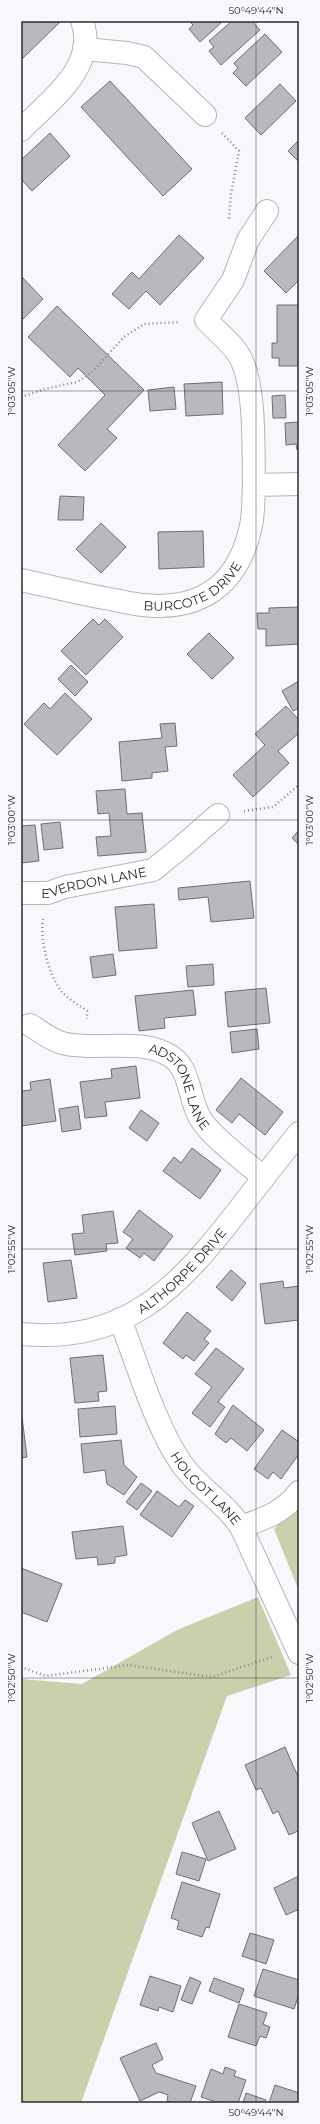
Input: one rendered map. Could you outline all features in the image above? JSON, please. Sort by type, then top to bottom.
[{"type":"street","points":[[21,130],[75,75],[84,49],[85,37],[82,21]]},
{"type":"street","points":[[84,49],[127,53],[144,57],[205,115]]},
{"type":"street","points":[[206,320],[233,280],[248,240],[267,211]]},
{"type":"street","name":"BURCOTE DRIVE","points":[[21,580],[142,605],[173,605],[198,600],[223,582],[237,564],[251,528],[254,485],[252,418],[245,369],[241,358],[206,320]]},
{"type":"street","points":[[254,485],[299,484]]},
{"type":"street","name":"EVERDON LANE","points":[[21,893],[48,893],[65,887],[153,870],[180,849],[218,815]]},
{"type":"street","name":"ADSTONE LANE","points":[[30,1025],[62,1043],[155,1050],[165,1053],[177,1060],[188,1082],[195,1108],[200,1119],[264,1178]]},
{"type":"street","name":"ALTHORPE DRIVE","points":[[21,1334],[50,1335],[96,1328],[143,1308],[181,1279],[213,1244],[299,1133]]},
{"type":"street","name":"HOLCOT LANE","points":[[120,1319],[160,1421],[180,1462],[189,1474],[233,1514],[241,1527],[297,1649]]},
{"type":"street","points":[[241,1527],[274,1515],[292,1501],[299,1492]]},
{"type":"path","points":[[205,115],[240,151],[231,194],[229,224]]},
{"type":"path","points":[[21,397],[45,389],[77,382],[91,373],[124,337],[144,324],[206,320]]},
{"type":"path","points":[[218,815],[273,807],[299,785]]},
{"type":"path","points":[[48,893],[44,907],[42,931],[48,962],[62,993],[87,1011],[87,1046]]},
{"type":"path","points":[[21,1667],[46,1676],[128,1665],[212,1677],[297,1649]]},
{"type":"green space","points":[[299,1503],[299,1591],[274,1529]]},
{"type":"green space","points":[[258,1597],[291,1675],[227,1696],[81,2103],[21,2103],[21,1679],[82,1684],[177,1630]]},
{"type":"building","points":[[21,21],[60,22],[21,60]]},
{"type":"building","points":[[189,21],[223,21],[200,42],[189,29],[193,25]]},
{"type":"building","points":[[232,21],[252,21],[260,30],[221,65],[209,51],[214,47],[209,41]]},
{"type":"building","points":[[265,34],[282,52],[246,86],[233,73],[238,68],[234,63]]},
{"type":"building","points":[[110,81],[192,169],[163,196],[81,107]]},
{"type":"building","points":[[280,84],[296,101],[261,135],[245,118]]},
{"type":"building","points":[[50,133],[70,156],[32,191],[21,179],[21,160]]},
{"type":"building","points":[[299,140],[299,162],[288,151]]},
{"type":"building","points":[[179,235],[204,258],[160,305],[146,291],[129,309],[112,294],[132,272],[139,279]]},
{"type":"building","points":[[299,235],[299,280],[286,293],[264,271]]},
{"type":"building","points":[[21,276],[43,299],[21,321]]},
{"type":"building","points":[[277,305],[299,305],[299,366],[279,366],[279,358],[272,358],[272,343],[277,343]]},
{"type":"building","points":[[57,306],[144,390],[107,429],[117,438],[85,471],[58,445],[105,395],[78,368],[70,377],[28,337]]},
{"type":"building","points":[[222,382],[223,414],[186,416],[184,384]]},
{"type":"building","points":[[174,387],[176,409],[150,411],[148,390]]},
{"type":"building","points":[[285,395],[286,418],[273,418],[272,396]]},
{"type":"building","points":[[299,422],[299,450],[297,450],[296,444],[286,445],[285,423]]},
{"type":"building","points":[[60,496],[84,497],[83,520],[58,520]]},
{"type":"building","points":[[101,523],[126,547],[101,573],[76,549]]},
{"type":"building","points":[[203,531],[204,567],[159,569],[158,532]]},
{"type":"building","points":[[299,607],[299,644],[266,646],[266,629],[258,629],[257,613],[269,613],[269,608]]},
{"type":"building","points":[[93,619],[99,625],[105,619],[123,637],[86,675],[61,651]]},
{"type":"building","points":[[209,633],[234,658],[212,679],[187,654]]},
{"type":"building","points":[[71,665],[88,682],[75,696],[58,679]]},
{"type":"building","points":[[299,681],[299,708],[293,711],[282,691]]},
{"type":"building","points":[[65,693],[92,719],[57,755],[24,724],[44,703],[50,709]]},
{"type":"building","points":[[286,706],[299,720],[299,733],[278,751],[289,763],[253,797],[233,775],[265,745],[255,734]]},
{"type":"building","points":[[175,723],[177,746],[165,747],[168,771],[152,773],[152,778],[122,781],[119,742],[162,738],[160,724]]},
{"type":"building","points":[[125,789],[127,814],[142,813],[146,852],[98,856],[96,837],[111,836],[109,813],[98,814],[96,791]]},
{"type":"building","points":[[60,822],[63,848],[44,850],[41,824]]},
{"type":"building","points":[[35,825],[39,861],[21,863],[21,826]]},
{"type":"building","points":[[299,830],[299,845],[292,838]]},
{"type":"building","points":[[250,881],[254,918],[211,922],[208,897],[179,900],[178,888]]},
{"type":"building","points":[[154,904],[157,948],[119,951],[115,907]]},
{"type":"building","points":[[113,954],[116,975],[93,978],[90,957]]},
{"type":"building","points":[[213,964],[214,985],[188,987],[186,966]]},
{"type":"building","points":[[266,988],[270,1023],[228,1027],[225,992]]},
{"type":"building","points":[[193,990],[196,1015],[164,1018],[165,1028],[139,1031],[135,996]]},
{"type":"building","points":[[257,1029],[259,1049],[232,1053],[230,1032]]},
{"type":"building","points":[[136,1066],[140,1098],[105,1102],[107,1116],[85,1118],[80,1082],[112,1078],[111,1069]]},
{"type":"building","points":[[241,1078],[283,1112],[265,1135],[239,1114],[232,1123],[216,1110]]},
{"type":"building","points":[[50,1079],[56,1121],[21,1126],[21,1091],[31,1090],[30,1082]]},
{"type":"building","points":[[78,1106],[81,1129],[62,1132],[59,1109]]},
{"type":"building","points":[[141,1110],[159,1123],[147,1141],[129,1128]]},
{"type":"building","points":[[192,1148],[221,1170],[200,1199],[163,1171],[174,1157],[181,1163]]},
{"type":"building","points":[[139,1210],[173,1236],[154,1261],[144,1253],[140,1258],[126,1248],[133,1239],[123,1232]]},
{"type":"building","points":[[113,1211],[118,1243],[106,1244],[107,1251],[75,1255],[72,1234],[84,1233],[82,1215]]},
{"type":"building","points":[[71,1260],[77,1298],[48,1302],[43,1263]]},
{"type":"building","points":[[231,1270],[246,1283],[232,1301],[216,1287]]},
{"type":"building","points":[[283,1281],[284,1288],[299,1286],[299,1320],[265,1324],[260,1284]]},
{"type":"building","points":[[187,1312],[211,1331],[204,1339],[209,1343],[194,1361],[186,1355],[183,1359],[163,1343]]},
{"type":"building","points":[[216,1348],[244,1369],[218,1402],[225,1407],[210,1427],[192,1413],[212,1387],[195,1374]]},
{"type":"building","points":[[103,1355],[107,1391],[98,1392],[99,1401],[75,1403],[70,1358]]},
{"type":"building","points":[[233,1405],[264,1430],[247,1451],[231,1438],[226,1443],[215,1434]]},
{"type":"building","points":[[115,1406],[117,1434],[80,1437],[78,1409]]},
{"type":"building","points":[[21,1409],[27,1457],[21,1458]]},
{"type":"building","points":[[282,1430],[299,1442],[299,1454],[281,1479],[273,1472],[268,1479],[254,1469]]},
{"type":"building","points":[[121,1440],[124,1465],[137,1477],[124,1495],[107,1484],[105,1470],[84,1473],[81,1444]]},
{"type":"building","points":[[141,1483],[152,1491],[137,1510],[126,1502]]},
{"type":"building","points":[[157,1491],[179,1507],[185,1500],[194,1506],[172,1537],[140,1515]]},
{"type":"building","points":[[123,1526],[127,1555],[115,1557],[115,1563],[98,1565],[97,1557],[76,1559],[72,1532]]},
{"type":"building","points":[[21,1568],[62,1584],[47,1622],[21,1612]]},
{"type":"building","points":[[285,1747],[299,1779],[299,1834],[298,1831],[289,1835],[278,1811],[273,1814],[261,1788],[256,1790],[245,1765]]},
{"type":"building","points":[[219,1811],[236,1849],[208,1861],[192,1823]]},
{"type":"building","points":[[182,1852],[206,1859],[199,1881],[176,1874]]},
{"type":"building","points":[[299,1876],[299,1913],[297,1910],[286,1915],[274,1888]]},
{"type":"building","points":[[182,1882],[220,1894],[209,1928],[206,1927],[202,1937],[177,1929],[179,1921],[171,1918]]},
{"type":"building","points":[[250,1933],[274,1940],[266,1964],[242,1956]]},
{"type":"building","points":[[263,1969],[299,1980],[299,1994],[294,2009],[254,1996]]},
{"type":"building","points":[[150,1976],[181,1986],[173,2012],[159,2007],[158,2011],[140,2005]]},
{"type":"building","points":[[190,1977],[201,1982],[192,2004],[181,2000]]},
{"type":"building","points":[[214,1978],[244,1989],[239,2003],[209,1991]]},
{"type":"building","points":[[239,2004],[267,2013],[263,2024],[270,2027],[266,2038],[260,2036],[256,2046],[228,2037]]},
{"type":"building","points":[[156,2043],[163,2059],[152,2065],[156,2073],[196,2086],[190,2103],[173,2103],[167,2101],[168,2095],[159,2092],[140,2101],[120,2058]]},
{"type":"building","points":[[225,2067],[236,2071],[234,2076],[246,2080],[238,2103],[219,2103],[201,2097],[211,2069],[223,2074]]},
{"type":"building","points":[[275,2085],[299,2093],[299,2103],[269,2103]]},
{"type":"building","points":[[246,2093],[266,2100],[265,2103],[243,2103]]}]
